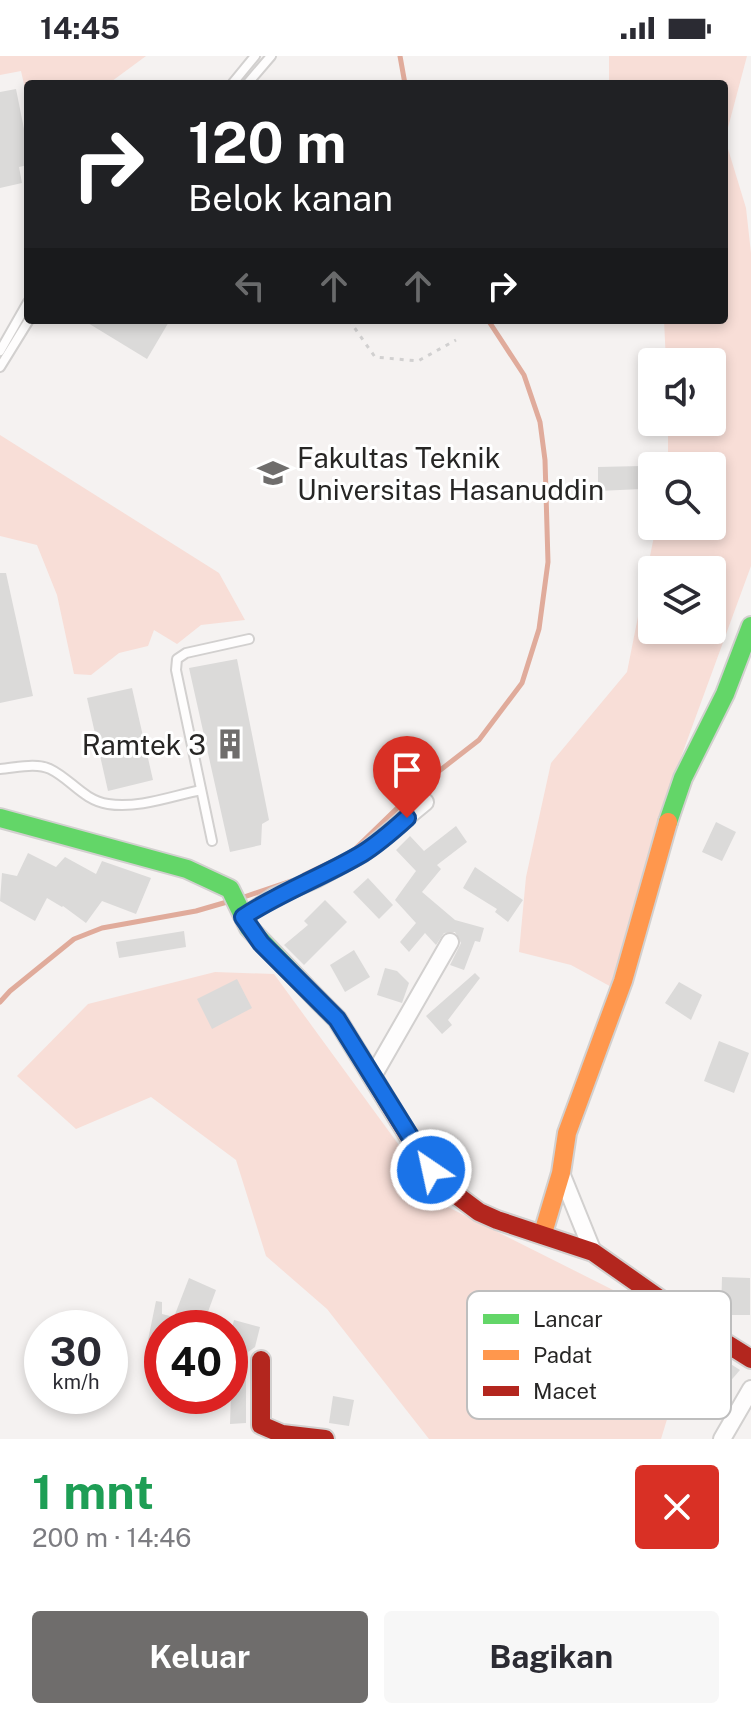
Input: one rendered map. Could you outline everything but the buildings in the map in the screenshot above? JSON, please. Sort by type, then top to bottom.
[{"type":"street","points":[[543,1233],[561,1173],[567,1133],[623,981],[672,807],[725,694],[751,626]]},
{"type":"street","points":[[238,906],[273,897],[316,879],[362,854],[425,802]]},
{"type":"street","points":[[0,818],[187,869],[220,882],[261,943],[337,1019],[419,1153],[451,1191],[488,1216],[593,1252],[649,1291]]},
{"type":"street","points":[[373,1076],[450,942]]},
{"type":"street","points":[[561,1173],[593,1252]]},
{"type":"street","points":[[731,1346],[751,1359]]},
{"type":"street","points":[[261,1360],[261,1425],[282,1434],[325,1439]]},
{"type":"street","points":[[722,1439],[751,1389]]},
{"type":"lane","points":[[235,80],[255,56]]},
{"type":"lane","points":[[250,80],[271,56]]},
{"type":"lane","points":[[0,351],[24,309]]},
{"type":"lane","points":[[0,367],[27,324]]},
{"type":"lane","points":[[212,841],[176,670],[177,659],[186,653],[249,639]]},
{"type":"lane","points":[[0,769],[37,766],[50,769],[90,799],[108,804],[130,805],[201,790]]},
{"type":"path","points":[[352,324],[375,357],[418,361],[456,340]]},
{"type":"shaded area","points":[[0,56],[146,56],[113,80],[24,80],[24,84],[21,71],[0,75]]},
{"type":"shaded area","points":[[609,56],[747,56],[728,128],[728,80],[609,80]]},
{"type":"shaded area","points":[[728,149],[746,208],[751,253],[751,566],[726,634],[726,556],[650,556],[653,540],[726,540],[726,452],[668,452],[668,436],[726,436],[726,348],[665,348],[664,324],[728,324]]},
{"type":"shaded area","points":[[0,435],[219,573],[245,620],[201,625],[177,644],[154,630],[148,646],[119,653],[91,675],[74,674],[57,595],[37,545],[0,536]]},
{"type":"shaded area","points":[[638,617],[638,644],[722,644],[662,809],[617,990],[571,965],[519,952],[526,877],[551,763],[627,672]]},
{"type":"shaded area","points":[[215,972],[274,974],[442,1204],[615,1291],[467,1291],[467,1419],[667,1419],[661,1439],[429,1439],[327,1309],[266,1256],[236,1160],[151,1097],[76,1129],[17,1076],[88,1004]]},
{"type":"waterway","points":[[400,56],[404,80]]},
{"type":"waterway","points":[[354,850],[421,785],[479,740],[522,683],[539,629],[548,562],[545,460],[540,422],[524,375],[491,324]]},
{"type":"waterway","points":[[304,875],[331,862]]},
{"type":"waterway","points":[[244,897],[291,881]]},
{"type":"waterway","points":[[0,1002],[74,939],[102,928],[196,911],[227,902]]},
{"type":"traffic: fast","points":[[668,822],[683,778],[725,694],[751,626]]},
{"type":"traffic: fast","points":[[0,818],[187,869],[230,889],[249,928],[319,1001]]},
{"type":"traffic: slow","points":[[543,1233],[561,1173],[567,1133],[623,981],[668,822]]},
{"type":"traffic: jam","points":[[319,1001],[337,1019],[419,1153],[451,1191],[479,1212],[497,1220],[593,1252],[649,1291]]},
{"type":"traffic: jam","points":[[731,1346],[751,1359]]},
{"type":"traffic: jam","points":[[261,1360],[261,1425],[282,1434],[325,1439]]},
{"type":"place","name":"Fakultas Teknik Universitas Hasanuddin","points":[[273,473]]},
{"type":"place","name":"Ramtek 3","points":[[230,744]]},
{"type":"route","points":[[407,818],[362,854],[316,879],[273,897],[243,917],[261,943],[337,1019],[431,1170]]}]
